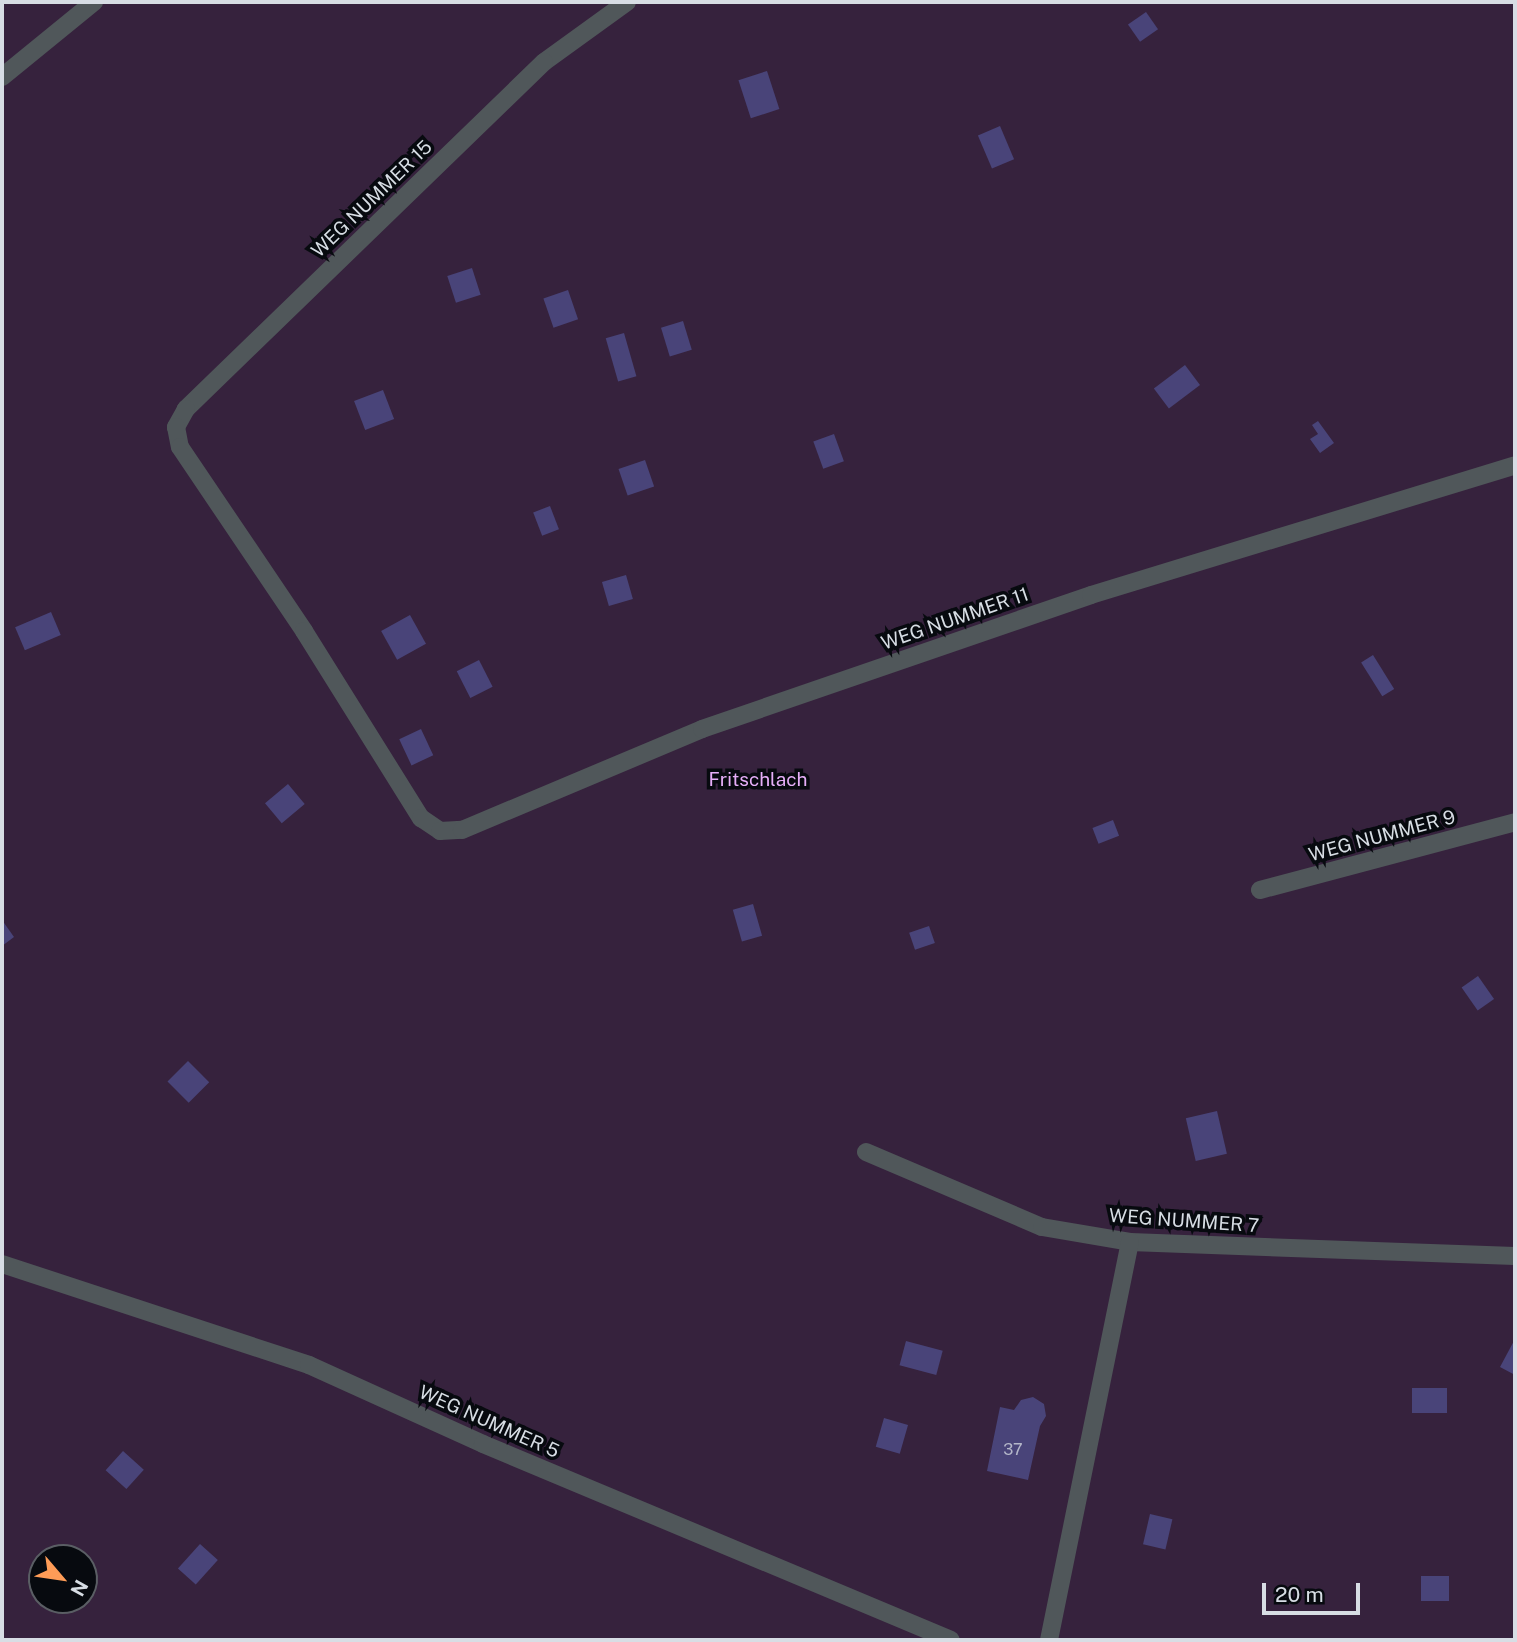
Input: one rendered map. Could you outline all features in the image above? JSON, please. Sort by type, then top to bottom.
[{"type":"lane","points":[[2,77],[94,2]]},
{"type":"lane","name":"WEG NUMMER 15","points":[[421,818],[304,631],[180,447],[176,427],[186,409],[544,62],[626,2]]},
{"type":"lane","name":"WEG NUMMER 11","points":[[421,818],[440,831],[462,830],[702,729],[1078,599],[1515,466]]},
{"type":"lane","name":"WEG NUMMER 9","points":[[1260,890],[1515,822]]},
{"type":"lane","name":"WEG NUMMER 7","points":[[866,1152],[1042,1227],[1130,1242],[1515,1256]]},
{"type":"lane","points":[[1049,1640],[1130,1242]]},
{"type":"lane","name":"WEG NUMMER 5","points":[[2,1264],[309,1366],[482,1444],[951,1640]]},
{"type":"green space","name":"Fritschlach","points":[[2,2],[1515,2],[1515,1640],[2,1640]]},
{"type":"building","points":[[1146,12],[1158,29],[1140,42],[1128,25]]},
{"type":"building","points":[[767,71],[779,109],[751,118],[738,80]]},
{"type":"building","points":[[1000,126],[1014,159],[992,169],[978,135]]},
{"type":"building","points":[[472,268],[481,295],[456,303],[447,276]]},
{"type":"building","points":[[568,290],[578,319],[554,328],[543,298]]},
{"type":"building","points":[[683,321],[692,350],[670,356],[661,328]]},
{"type":"building","points":[[624,333],[636,376],[618,381],[606,338]]},
{"type":"building","points":[[1185,365],[1200,385],[1169,408],[1154,388]]},
{"type":"building","points":[[383,390],[394,419],[365,430],[354,401]]},
{"type":"building","points":[[1318,421],[1334,443],[1320,453],[1310,439],[1318,434],[1312,425]]},
{"type":"building","points":[[834,434],[844,461],[823,469],[813,442]]},
{"type":"building","points":[[645,460],[654,486],[628,496],[619,469]]},
{"type":"building","points":[[550,506],[559,529],[542,536],[533,512]]},
{"type":"building","points":[[626,575],[633,599],[609,606],[602,582]]},
{"type":"building","points":[[51,612],[61,635],[25,650],[15,627]]},
{"type":"building","points":[[410,615],[426,644],[397,660],[381,631]]},
{"type":"building","points":[[1373,655],[1394,689],[1382,696],[1361,662]]},
{"type":"building","points":[[479,660],[493,687],[470,698],[457,671]]},
{"type":"building","points":[[421,729],[433,755],[412,765],[399,739]]},
{"type":"building","points":[[288,784],[305,804],[282,823],[265,803]]},
{"type":"building","points":[[1113,820],[1119,836],[1099,844],[1092,828]]},
{"type":"building","points":[[753,904],[762,936],[742,942],[733,910]]},
{"type":"building","points":[[2,920],[14,937],[2,946]]},
{"type":"building","points":[[929,926],[935,943],[915,950],[909,933]]},
{"type":"building","points":[[1478,976],[1494,999],[1478,1010],[1462,987]]},
{"type":"building","points":[[188,1061],[209,1082],[189,1103],[167,1082]]},
{"type":"building","points":[[1217,1111],[1227,1154],[1196,1161],[1186,1118]]},
{"type":"building","points":[[1515,1339],[1515,1375],[1500,1367]]},
{"type":"building","points":[[906,1341],[943,1351],[936,1375],[900,1365]]},
{"type":"building","points":[[1412,1388],[1447,1388],[1447,1413],[1412,1413]]},
{"type":"building","points":[[1033,1397],[1044,1404],[1046,1416],[1040,1426],[1028,1480],[987,1471],[1000,1407],[1014,1410],[1021,1400]]},
{"type":"building","points":[[884,1418],[908,1425],[900,1454],[876,1447]]},
{"type":"building","points":[[123,1451],[144,1470],[126,1489],[106,1470]]},
{"type":"building","points":[[1150,1514],[1172,1519],[1165,1549],[1143,1544]]},
{"type":"building","points":[[200,1544],[218,1560],[196,1585],[178,1569]]},
{"type":"building","points":[[1421,1576],[1449,1576],[1449,1601],[1421,1601]]}]
